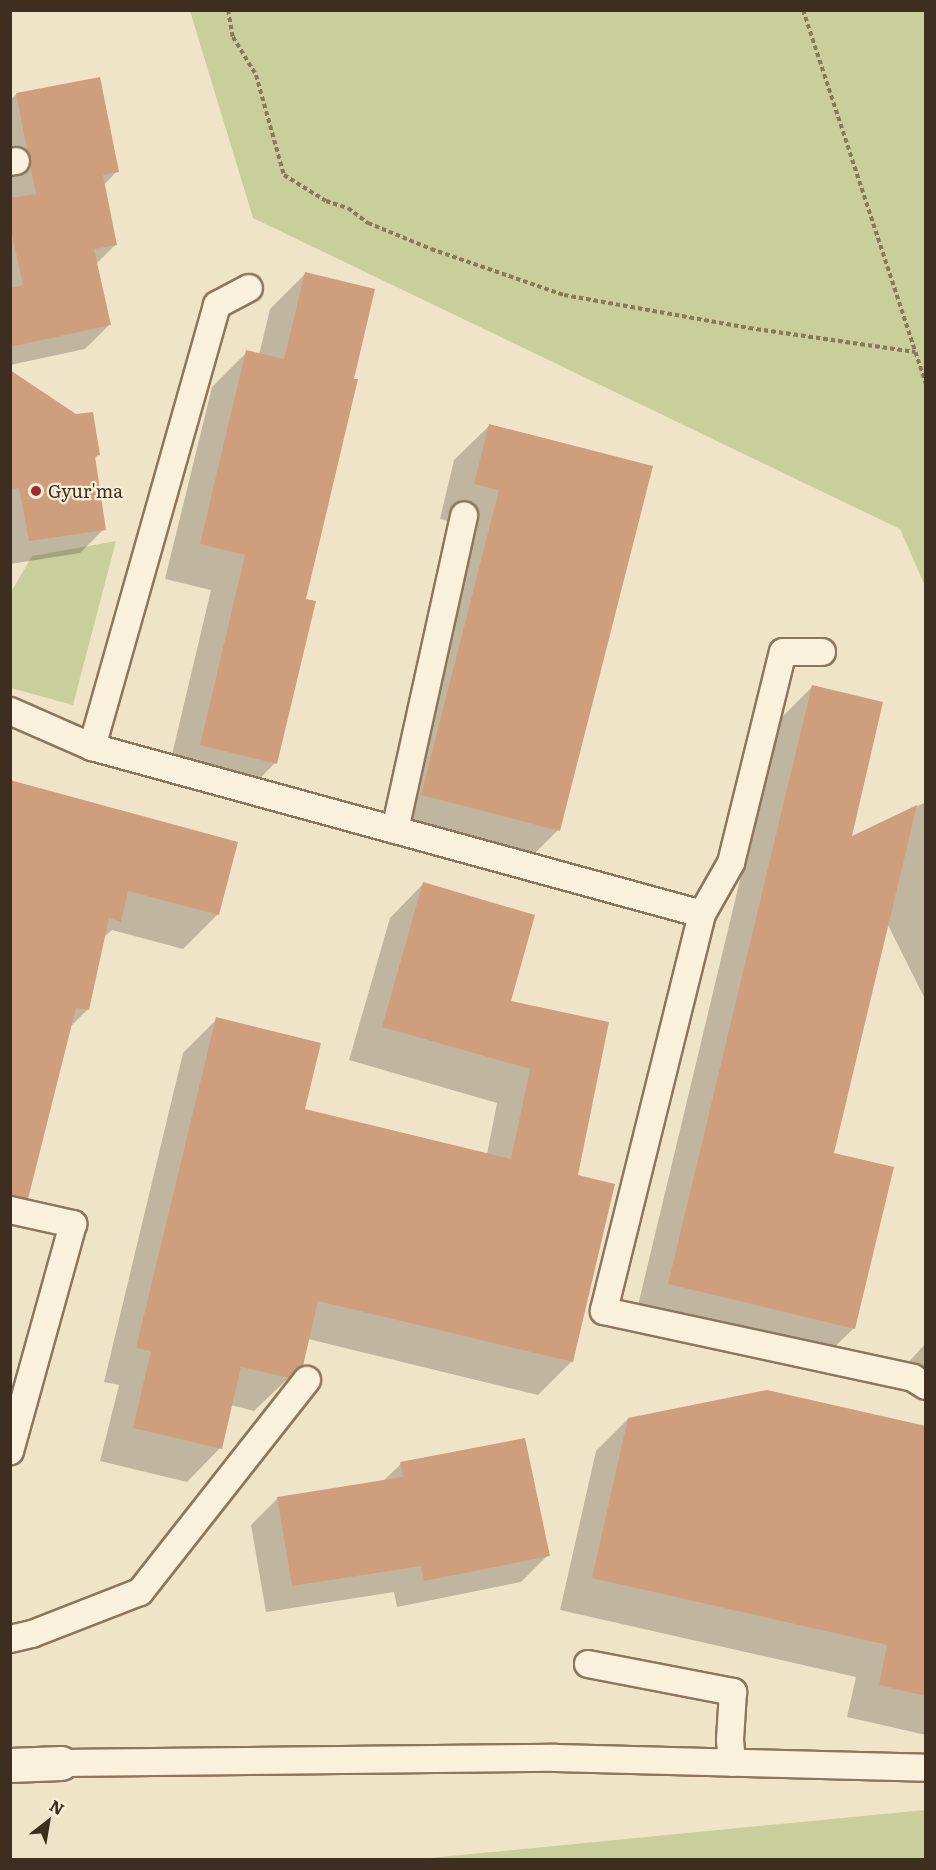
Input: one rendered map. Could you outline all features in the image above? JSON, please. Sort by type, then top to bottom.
[{"type":"street","points":[[10,1765],[61,1763]]},
{"type":"lane","points":[[92,747],[217,305],[249,288]]},
{"type":"lane","points":[[395,830],[464,515]]},
{"type":"lane","points":[[822,652],[783,652],[731,862],[702,914],[604,1311],[913,1378],[926,1386]]},
{"type":"lane","points":[[10,711],[92,747],[702,914]]},
{"type":"lane","points":[[10,1210],[73,1224],[10,1451]]},
{"type":"lane","points":[[10,1639],[32,1634],[140,1592],[307,1380]]},
{"type":"lane","points":[[588,1664],[734,1692],[730,1740],[732,1763]]},
{"type":"lane","points":[[61,1763],[556,1758],[926,1768]]},
{"type":"path","points":[[228,10],[233,37],[256,75],[284,175],[326,201],[348,208],[368,223],[431,249],[564,295],[749,328],[915,352]]},
{"type":"path","points":[[802,10],[926,384]]},
{"type":"green space","points":[[190,11],[925,11],[925,586],[900,529],[253,218]]},
{"type":"green space","points":[[116,541],[73,705],[11,688],[11,592],[32,556]]},
{"type":"green space","points":[[925,1810],[925,1859],[419,1859]]},
{"type":"building","points":[[100,77],[119,172],[103,175],[117,245],[94,249],[111,325],[10,347],[10,288],[23,285],[10,225],[10,198],[36,194],[16,93]]},
{"type":"building","points":[[305,272],[375,289],[354,379],[358,379],[306,599],[316,601],[277,764],[200,745],[245,555],[200,544],[246,350],[284,359]]},
{"type":"building","points":[[10,370],[76,414],[93,412],[100,455],[95,456],[106,530],[29,541],[19,488],[10,489]]},
{"type":"building","points":[[489,424],[653,466],[560,831],[421,795],[499,490],[474,484]]},
{"type":"building","points":[[812,685],[883,702],[852,836],[917,805],[834,1153],[894,1167],[855,1329],[668,1284]]},
{"type":"building","points":[[10,780],[238,842],[219,915],[128,891],[121,922],[109,918],[89,1010],[76,1008],[28,1199],[10,1195]]},
{"type":"building","points":[[423,882],[535,915],[511,1001],[609,1022],[578,1175],[615,1184],[573,1362],[318,1301],[303,1366],[289,1378],[241,1367],[222,1449],[133,1428],[151,1351],[136,1348],[216,1017],[321,1043],[305,1109],[511,1159],[530,1069],[382,1027]]},
{"type":"building","points":[[767,1390],[926,1426],[926,1696],[879,1685],[887,1645],[592,1578],[628,1418]]},
{"type":"building","points":[[525,1438],[550,1556],[424,1581],[421,1566],[292,1586],[277,1497],[403,1477],[400,1462]]},
{"type":"place","name":"Gyur'ma","points":[[36,491]]}]
